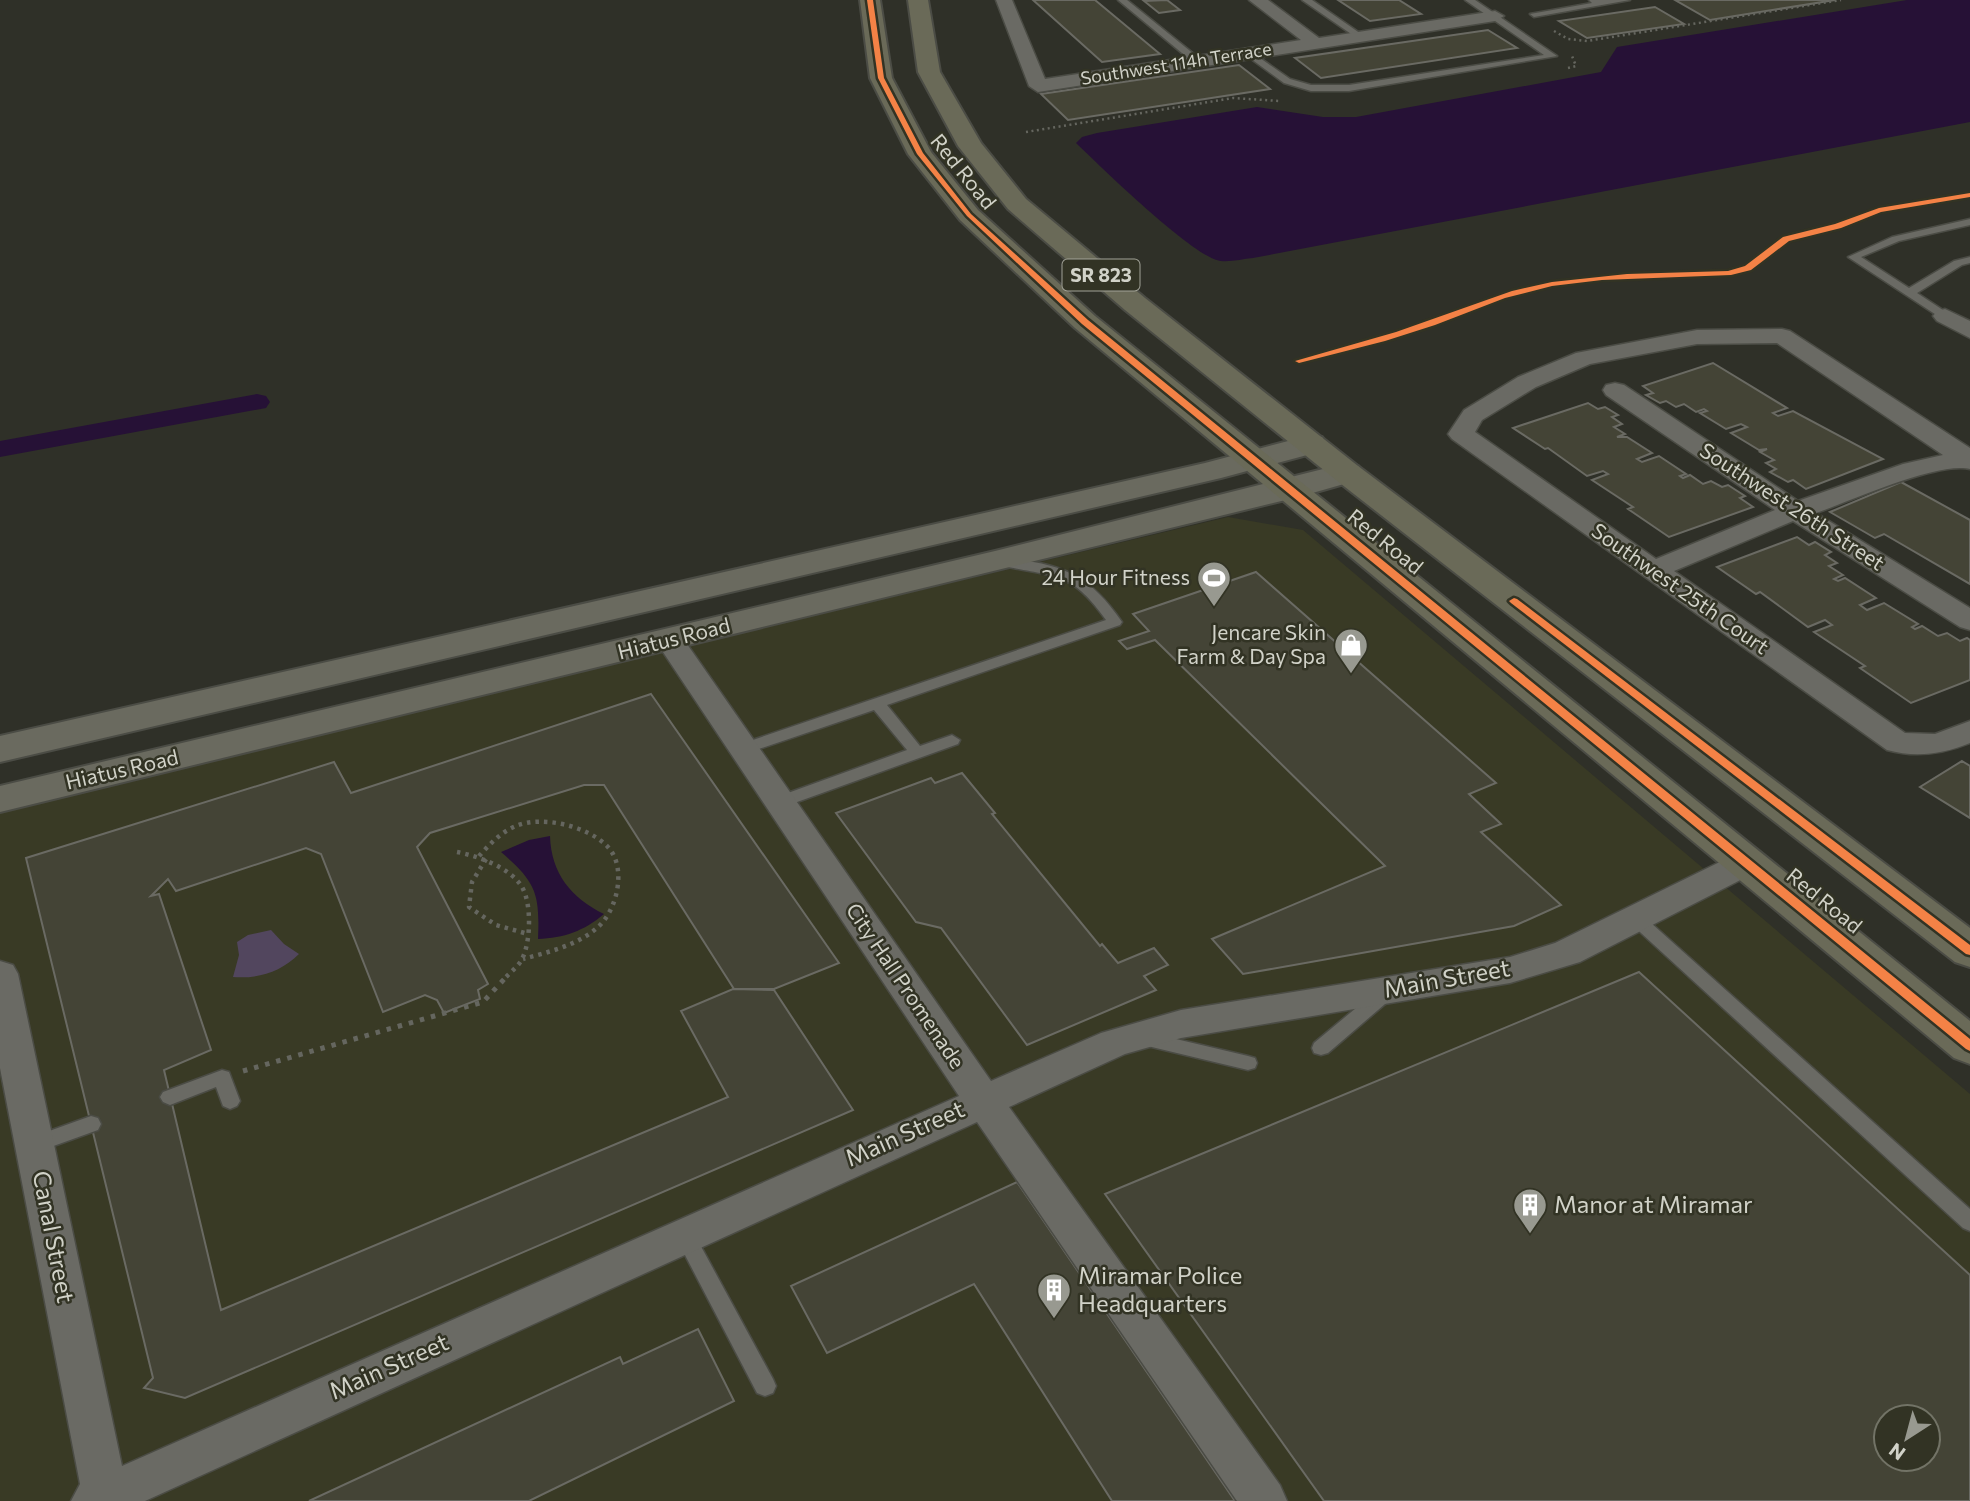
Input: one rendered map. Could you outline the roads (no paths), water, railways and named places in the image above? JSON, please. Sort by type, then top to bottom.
[{"type":"highway","name":"Red Road","points":[[870,0],[881,78],[920,154],[969,215],[1085,322],[1970,1046]]},
{"type":"highway","points":[[901,0],[900,15],[923,31]]},
{"type":"highway","name":"Red Road","points":[[918,0],[929,72],[970,146],[1017,204],[1135,304],[1347,473],[1970,951]]},
{"type":"main road","name":"Hiatus Road","points":[[0,749],[1311,444]]},
{"type":"main road","name":"Hiatus Road","points":[[0,799],[670,640],[1291,489],[1347,473]]},
{"type":"street","name":"Southwest 114h Terrace","points":[[1004,0],[1038,86],[1494,16]]},
{"type":"street","points":[[1257,0],[1314,42]]},
{"type":"street","points":[[1945,316],[1970,311]]},
{"type":"street","points":[[1945,316],[1970,331]]},
{"type":"street","name":"Southwest 25th Court","points":[[1968,459],[1782,336],[1697,337],[1584,358],[1527,382],[1473,415],[1461,434],[1898,743],[1938,744],[1970,732]]},
{"type":"street","name":"Southwest 26th Street","points":[[1615,390],[1795,511],[1970,621]]},
{"type":"street","points":[[1653,570],[1795,511],[1912,470],[1968,459]]},
{"type":"street","name":"City Hall Promenade","points":[[670,640],[982,1100],[1265,1501]]},
{"type":"street","name":"Main Street","points":[[101,1499],[684,1234],[1114,1043],[1181,1024],[1510,970],[1567,953],[1746,863]]},
{"type":"street","name":"Canal Street","points":[[0,974],[9,1063],[34,1145],[101,1499]]},
{"type":"lane","points":[[1122,0],[1197,61]]},
{"type":"lane","points":[[1307,0],[1360,36]]},
{"type":"lane","points":[[1247,53],[1287,80],[1311,88],[1349,88],[1552,56],[1469,0]]},
{"type":"lane","points":[[1534,14],[1597,2],[1626,0]]},
{"type":"lane","points":[[1945,316],[1853,257],[1896,239],[1970,222]]},
{"type":"lane","points":[[1909,293],[1958,262],[1970,260]]},
{"type":"lane","points":[[744,749],[1115,622],[1098,597],[1060,570],[1048,566],[995,561]]},
{"type":"lane","points":[[878,704],[917,752]]},
{"type":"lane","points":[[780,802],[952,740]]},
{"type":"lane","points":[[1635,918],[1970,1222]]},
{"type":"lane","points":[[1321,1048],[1390,989]]},
{"type":"lane","points":[[1136,1037],[1248,1063]]},
{"type":"lane","points":[[170,1097],[222,1077],[230,1101]]},
{"type":"lane","points":[[34,1145],[91,1124]]},
{"type":"lane","points":[[684,1234],[765,1386]]},
{"type":"waterway","points":[[0,449],[257,402]]},
{"type":"place","name":"24 Hour Fitness","points":[[1214,608]]},
{"type":"place","name":"Jencare Skin Farm & Day Spa","points":[[1351,675]]},
{"type":"place","name":"Manor at Miramar","points":[[1530,1235]]},
{"type":"place","name":"Miramar Police Headquarters","points":[[1054,1320]]}]
